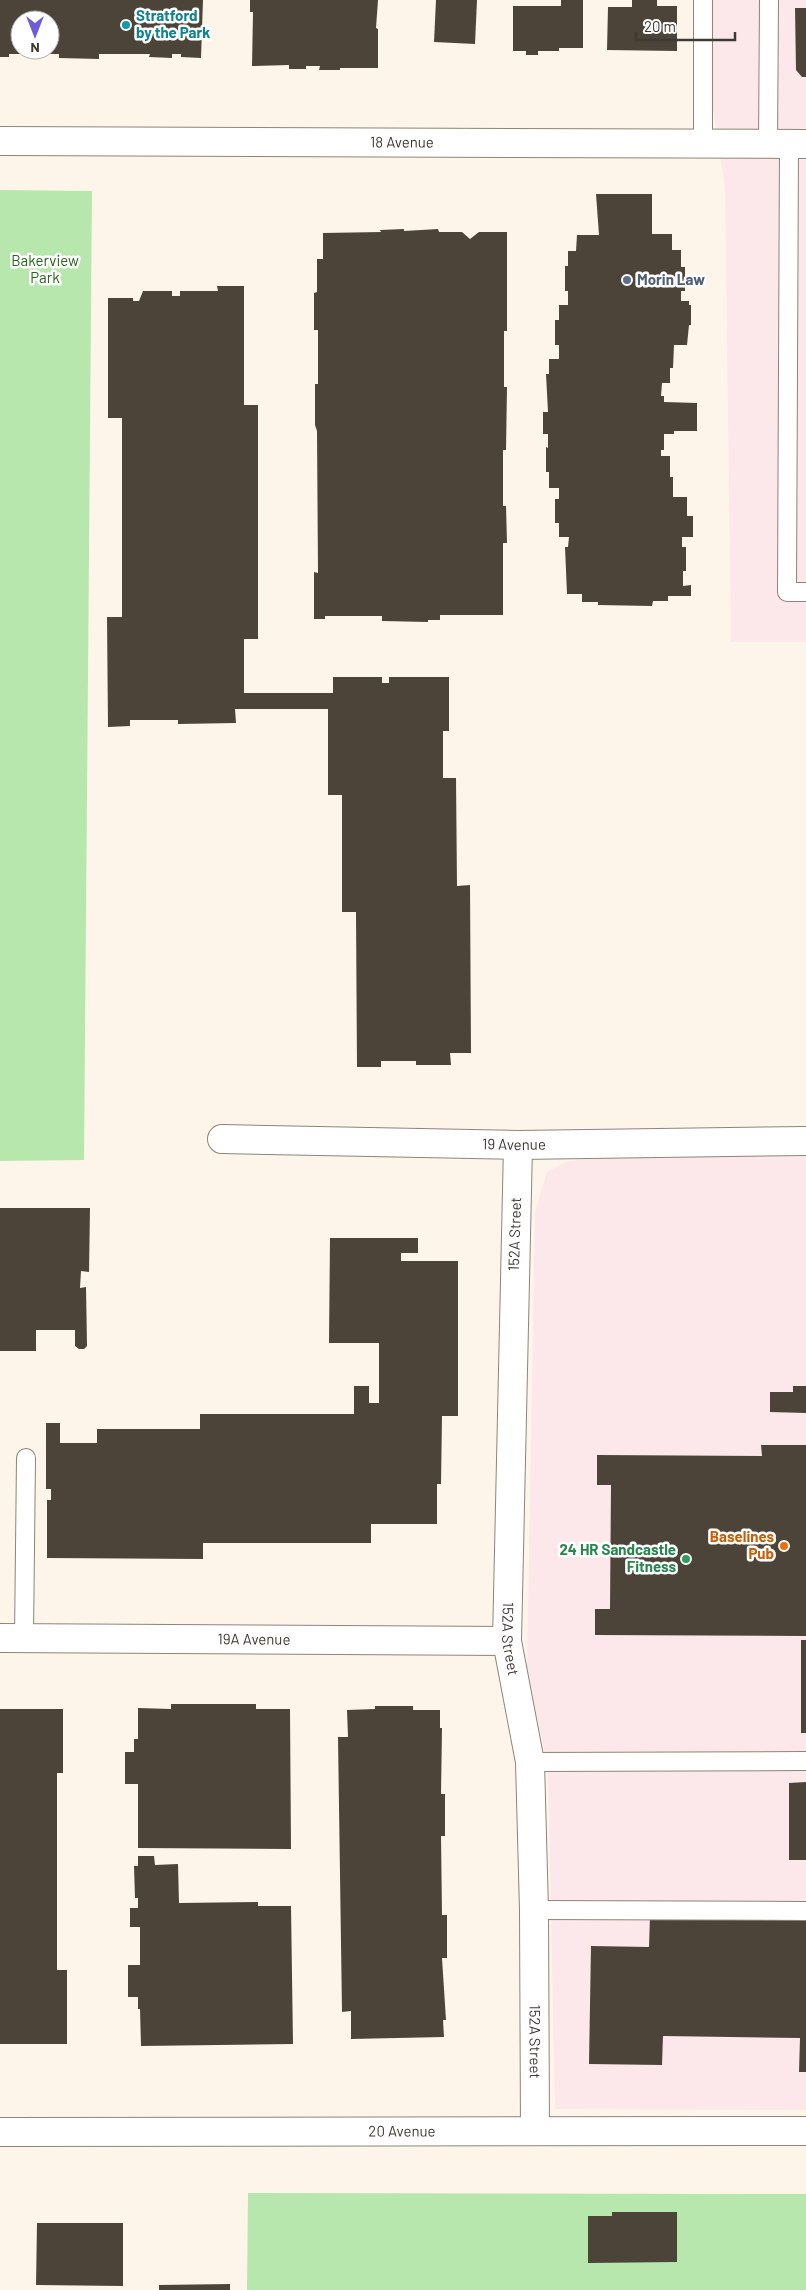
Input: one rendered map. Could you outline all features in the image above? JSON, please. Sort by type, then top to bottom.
[{"type":"street","name":"18 Avenue","points":[[0,141],[788,144]]},
{"type":"street","name":"19 Avenue","points":[[222,1139],[518,1145],[806,1141]]},
{"type":"street","name":"152A Street","points":[[518,1145],[513,1271],[507,1641],[530,1762],[534,1910],[535,2132]]},
{"type":"street","name":"19A Avenue","points":[[12,1638],[507,1641]]},
{"type":"street","name":"20 Avenue","points":[[0,2132],[806,2131]]},
{"type":"lane","points":[[703,0],[703,144]]},
{"type":"lane","points":[[770,0],[788,144],[787,592],[806,592]]},
{"type":"lane","points":[[12,1638],[26,1458]]},
{"type":"lane","points":[[530,1762],[806,1761]]},
{"type":"lane","points":[[534,1910],[806,1911]]},
{"type":"shaded area","points":[[708,0],[806,0],[806,642],[731,642],[725,187],[708,77]]},
{"type":"shaded area","points":[[806,1141],[806,2110],[555,2109],[548,1768],[527,1668],[535,1212],[547,1172],[566,1162],[682,1144]]},
{"type":"green space","name":"Bakerview Park","points":[[0,190],[92,191],[84,1160],[0,1161]]},
{"type":"green space","points":[[248,2193],[806,2194],[806,2290],[247,2290]]},
{"type":"building","name":"Stratford by the Park","points":[[0,0],[203,0],[201,58],[181,57],[181,54],[172,54],[172,58],[149,57],[150,54],[99,54],[99,59],[60,58],[60,10],[10,10],[9,57],[0,57]]},
{"type":"building","points":[[250,0],[378,0],[376,28],[378,29],[378,68],[319,70],[320,66],[306,66],[306,69],[289,69],[289,65],[252,66],[253,12],[250,12]]},
{"type":"building","points":[[436,0],[477,0],[475,44],[434,42]]},
{"type":"building","points":[[561,0],[583,0],[583,48],[559,48],[559,51],[538,51],[538,55],[526,55],[526,51],[513,51],[513,6],[561,6]]},
{"type":"building","points":[[632,0],[657,0],[657,6],[677,6],[677,51],[607,50],[608,7],[632,7]]},
{"type":"building","points":[[795,8],[806,8],[806,77],[802,77],[796,70]]},
{"type":"building","points":[[596,194],[652,194],[652,234],[672,234],[672,250],[681,250],[681,267],[685,267],[685,291],[681,291],[681,301],[689,301],[689,305],[691,305],[691,325],[689,325],[687,345],[674,345],[673,368],[670,368],[670,383],[662,383],[661,396],[664,396],[664,402],[697,403],[697,431],[674,431],[674,434],[664,434],[664,450],[661,450],[661,456],[670,456],[670,477],[673,477],[673,497],[687,497],[687,516],[693,516],[693,537],[682,537],[682,547],[686,547],[686,571],[683,571],[683,586],[691,585],[691,596],[668,596],[668,601],[653,601],[652,606],[598,605],[598,602],[582,602],[582,594],[567,594],[565,547],[568,547],[569,537],[559,537],[559,523],[555,523],[555,499],[559,499],[559,488],[549,488],[549,472],[546,472],[548,434],[543,434],[543,412],[548,412],[546,374],[549,374],[549,359],[559,359],[559,345],[555,345],[555,320],[559,320],[559,305],[568,305],[568,291],[565,291],[565,266],[568,266],[568,251],[576,251],[577,235],[599,235]]},
{"type":"building","points":[[404,229],[404,231],[438,229],[439,232],[462,232],[470,239],[479,232],[507,232],[507,331],[504,331],[504,387],[507,387],[506,450],[503,450],[503,506],[506,506],[507,543],[503,543],[503,615],[440,615],[440,620],[428,620],[428,622],[382,621],[382,616],[325,616],[325,619],[314,619],[314,572],[318,573],[315,384],[318,384],[318,330],[314,330],[314,293],[317,292],[317,259],[323,259],[323,233],[381,232],[380,230]]},
{"type":"building","points":[[217,286],[244,286],[244,405],[258,405],[258,639],[244,639],[244,693],[333,693],[333,677],[382,677],[382,683],[389,683],[389,677],[449,677],[449,731],[443,731],[443,778],[456,778],[457,886],[470,885],[471,1053],[450,1053],[451,1065],[416,1065],[416,1061],[381,1061],[381,1067],[357,1067],[356,912],[342,912],[342,795],[328,795],[328,709],[235,709],[236,723],[178,724],[178,720],[130,720],[130,726],[108,727],[107,617],[122,617],[122,418],[108,418],[108,298],[133,298],[133,301],[139,301],[143,291],[172,291],[172,296],[180,296],[180,291],[218,291]]},
{"type":"building","points":[[0,1208],[90,1208],[89,1272],[81,1271],[80,1288],[86,1287],[87,1346],[84,1349],[79,1349],[75,1346],[75,1330],[36,1330],[36,1351],[0,1351]]},
{"type":"building","points":[[330,1238],[418,1238],[418,1253],[401,1253],[401,1261],[458,1261],[458,1416],[442,1416],[441,1484],[437,1484],[437,1524],[371,1524],[371,1543],[203,1543],[203,1559],[47,1558],[47,1500],[51,1500],[51,1489],[46,1489],[46,1423],[60,1423],[60,1443],[97,1443],[97,1429],[200,1429],[200,1414],[354,1414],[354,1386],[369,1386],[369,1403],[379,1403],[379,1343],[329,1343]]},
{"type":"building","points":[[793,1386],[806,1386],[806,1413],[770,1412],[770,1392],[793,1392]]},
{"type":"building","points":[[761,1445],[806,1445],[806,1636],[595,1635],[595,1609],[610,1609],[611,1485],[597,1485],[597,1455],[762,1456]]},
{"type":"building","points":[[801,1640],[806,1640],[806,1733],[801,1733]]},
{"type":"building","points":[[171,1704],[256,1704],[256,1709],[290,1709],[291,1849],[138,1848],[138,1784],[125,1784],[125,1752],[134,1752],[134,1739],[138,1739],[138,1708],[171,1709]]},
{"type":"building","points":[[375,1706],[413,1706],[413,1710],[440,1710],[440,1728],[442,1728],[441,1794],[445,1794],[445,1836],[441,1836],[442,1915],[447,1915],[447,1958],[442,1958],[446,2020],[443,2020],[444,2037],[351,2039],[351,2011],[342,2012],[338,1737],[348,1737],[347,1710],[375,1709]]},
{"type":"building","points":[[0,1709],[63,1709],[63,1773],[57,1773],[57,1970],[67,1970],[67,2044],[0,2044]]},
{"type":"building","points":[[806,1782],[806,1860],[789,1860],[789,1783]]},
{"type":"building","points":[[138,1856],[154,1856],[155,1865],[178,1864],[179,1903],[258,1902],[258,1906],[291,1906],[293,2044],[141,2046],[138,1997],[128,1997],[128,1965],[140,1965],[140,1927],[130,1927],[130,1908],[138,1908],[138,1898],[135,1898],[134,1866],[138,1866]]},
{"type":"building","points":[[650,1916],[806,1918],[806,2072],[799,2072],[800,2038],[663,2036],[662,2065],[589,2064],[591,1946],[649,1947]]},
{"type":"building","points":[[612,2212],[677,2212],[677,2262],[588,2263],[588,2216],[612,2216]]},
{"type":"building","points":[[37,2223],[123,2223],[123,2286],[36,2285]]},
{"type":"building","points":[[230,2284],[230,2290],[159,2290],[159,2285]]},
{"type":"place","name":"Stratford by the Park","points":[[126,25]]},
{"type":"place","name":"Morin Law","points":[[627,280]]},
{"type":"place","name":"Baselines Pub","points":[[784,1546]]},
{"type":"place","name":"24 HR Sandcastle Fitness","points":[[686,1559]]}]
